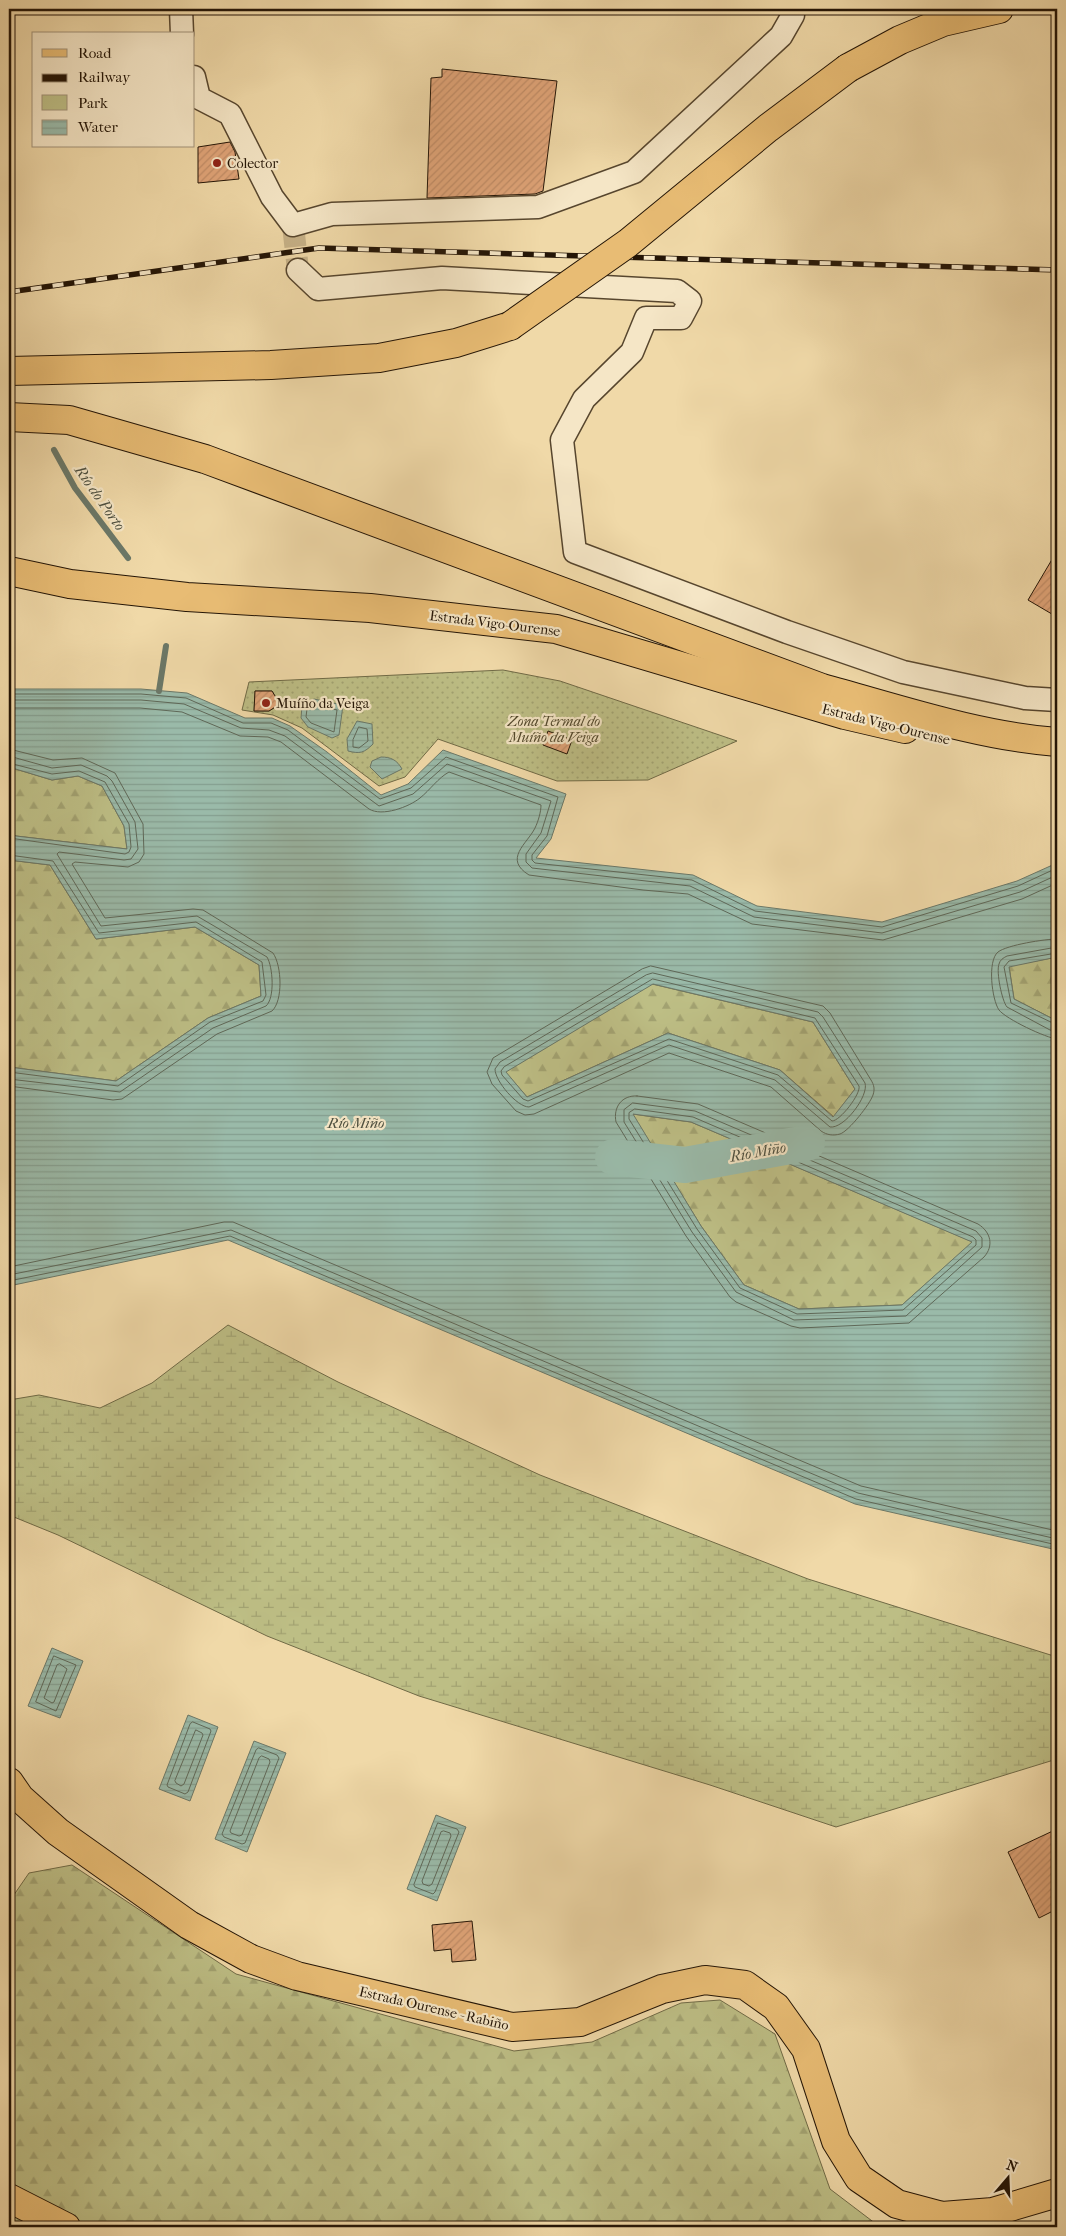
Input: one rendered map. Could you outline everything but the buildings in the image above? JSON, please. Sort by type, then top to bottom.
[{"type":"main road","points":[[9,371],[271,365],[379,358],[456,343],[510,326],[628,243],[768,128],[848,68],[900,40],[943,22],[999,9]]},
{"type":"main road","points":[[9,417],[69,420],[205,459],[822,688],[915,714],[1022,740],[1057,742]]},
{"type":"main road","name":"Estrada Vigo-Ourense","points":[[9,571],[70,584],[187,597],[370,608],[556,629],[845,715],[996,749],[1057,758]]},
{"type":"main road","name":"Estrada Ourense - Rabiño","points":[[9,1782],[20,1798],[58,1832],[189,1924],[250,1959],[297,1976],[512,2027],[580,2022],[662,1989],[705,1980],[745,1985],[776,2007],[806,2049],[836,2141],[859,2178],[897,2204],[942,2216],[993,2212],[1057,2193]]},
{"type":"main road","points":[[9,2198],[66,2227]]},
{"type":"street","points":[[181,9],[182,32]]},
{"type":"street","points":[[195,81],[199,98],[230,114],[272,197],[293,225],[332,214],[538,207],[634,172],[781,36],[793,15],[793,9]]},
{"type":"street","points":[[298,270],[318,289],[442,278],[677,291],[690,301],[681,318],[646,318],[632,352],[584,399],[562,440],[574,552],[903,672],[1025,698],[1057,700]]},
{"type":"green space","name":"Zona Termal do Muíño da Veiga","points":[[503,670],[560,681],[737,741],[648,780],[557,781],[438,739],[405,777],[379,786],[302,728],[273,715],[242,710],[249,682]],"holes":[[[255,691],[272,691],[277,700],[277,706],[269,711],[254,711]]]},
{"type":"green space","points":[[9,767],[52,780],[78,776],[102,786],[124,826],[127,849],[16,836],[9,833]]},
{"type":"green space","points":[[9,860],[50,865],[96,939],[195,927],[259,965],[261,996],[208,1018],[116,1081],[9,1067]]},
{"type":"green space","points":[[1057,957],[1057,1021],[1014,999],[1009,966]]},
{"type":"green space","points":[[652,984],[813,1022],[855,1089],[834,1117],[780,1070],[668,1033],[527,1097],[505,1072]]},
{"type":"green space","points":[[632,1114],[691,1122],[973,1242],[902,1305],[799,1309],[744,1285],[701,1226]]},
{"type":"green space","points":[[228,1325],[338,1382],[540,1475],[808,1579],[1057,1657],[1057,1759],[836,1827],[710,1785],[419,1696],[267,1636],[58,1535],[9,1515],[9,1400],[39,1395],[100,1408],[152,1383]]},
{"type":"green space","points":[[72,1865],[236,1974],[514,2051],[592,2042],[681,2003],[720,2000],[775,2034],[830,2189],[880,2227],[9,2227],[9,1902],[29,1873]]},
{"type":"water","name":"Río Miño","points":[[9,689],[141,689],[187,693],[245,718],[272,718],[290,726],[327,752],[381,795],[408,784],[443,750],[566,794],[551,839],[536,858],[693,875],[757,906],[882,922],[1017,881],[1057,863],[1057,957],[1009,967],[1014,999],[1057,1021],[1057,1550],[855,1504],[228,1240],[9,1286],[9,1067],[116,1081],[208,1018],[261,996],[259,965],[195,927],[96,939],[50,865],[9,860],[9,833],[16,836],[127,849],[124,826],[102,786],[78,776],[52,780],[9,767]],"holes":[[[653,984],[813,1022],[855,1089],[833,1117],[780,1070],[668,1033],[527,1097],[506,1072]],[[633,1114],[691,1122],[972,1242],[902,1305],[799,1309],[744,1285],[701,1226]]]},
{"type":"water","points":[[314,699],[343,705],[339,735],[332,738],[308,727],[301,718],[302,706]]},
{"type":"water","points":[[357,721],[372,724],[373,744],[364,751],[348,751],[347,739]]},
{"type":"water","points":[[381,757],[393,760],[402,769],[382,779],[370,767],[372,761]]},
{"type":"water","points":[[52,1648],[83,1661],[60,1718],[28,1706]]},
{"type":"water","points":[[188,1715],[218,1727],[190,1801],[159,1789]]},
{"type":"water","points":[[254,1741],[286,1753],[247,1852],[215,1839]]},
{"type":"water","points":[[436,1815],[466,1827],[437,1901],[407,1889]]},
{"type":"waterway","name":"Río do Porto","points":[[54,450],[75,488],[128,558]]},
{"type":"waterway","name":"Río do Porto","points":[[159,691],[166,646]]},
{"type":"waterway","name":"Río Miño","points":[[613,1157],[685,1165],[807,1143]]},
{"type":"tunnel","points":[[293,225],[298,270]]},
{"type":"railway","points":[[9,292],[319,248],[1057,270]]},
{"type":"place","name":"Colector","points":[[217,163]]},
{"type":"place","name":"Muíño da Veiga","points":[[266,703]]}]
